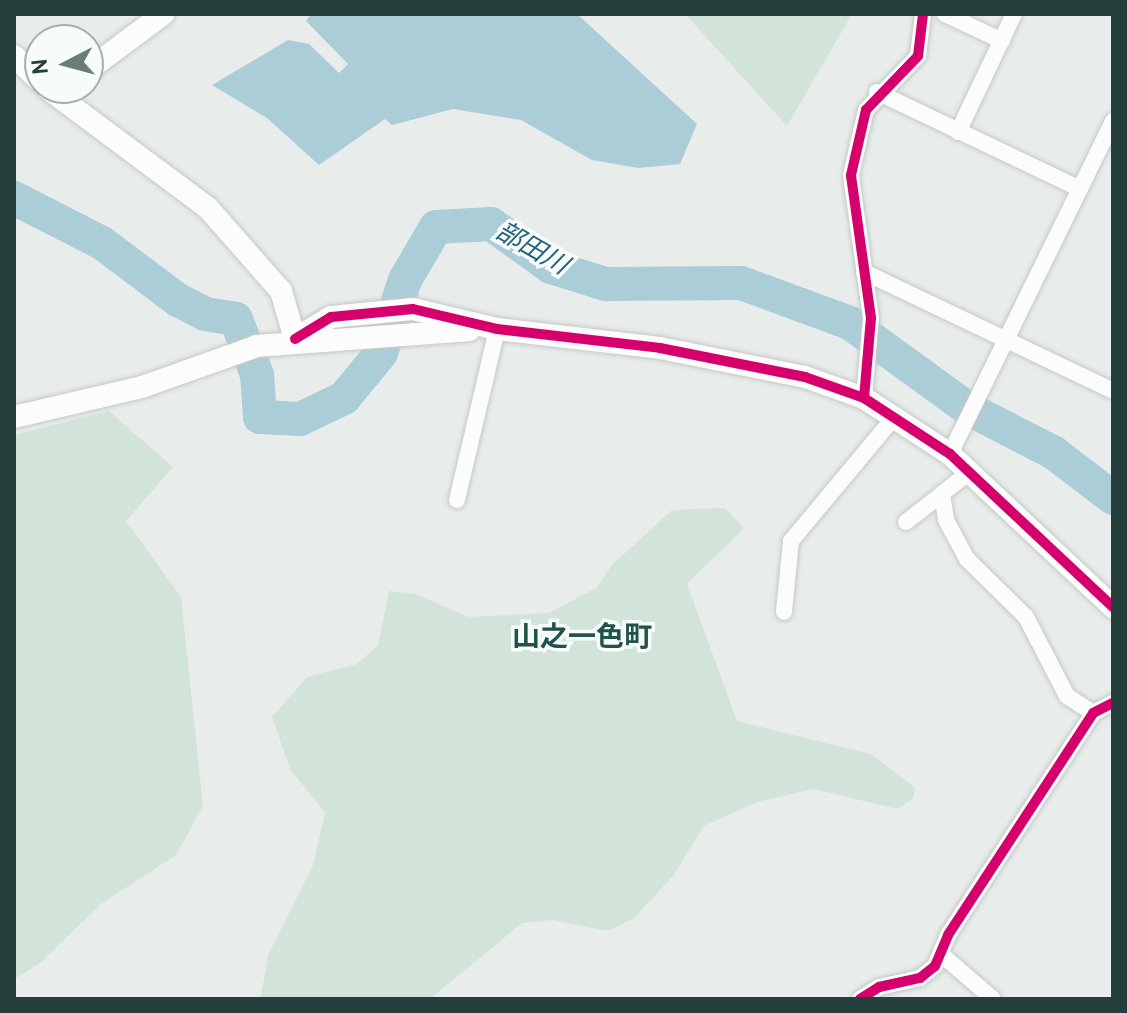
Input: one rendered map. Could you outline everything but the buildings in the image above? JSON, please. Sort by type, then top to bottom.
[{"type":"street","points":[[104,58],[163,14]]},
{"type":"street","points":[[864,398],[871,318],[851,175],[866,110],[877,92],[909,71],[918,56],[923,14]]},
{"type":"street","points":[[945,14],[1002,41]]},
{"type":"street","points":[[958,132],[1014,14]]},
{"type":"street","points":[[877,92],[1080,189]]},
{"type":"street","points":[[73,104],[208,208],[281,291],[295,339]]},
{"type":"street","points":[[950,454],[981,398],[1113,121]]},
{"type":"street","points":[[864,272],[1113,391]]},
{"type":"street","points":[[295,339],[331,317],[413,309],[497,329],[754,363],[864,398],[895,416],[971,471],[1113,607]]},
{"type":"street","points":[[14,417],[142,387],[257,346],[295,339],[497,329]]},
{"type":"street","points":[[457,500],[497,329]]},
{"type":"street","points":[[784,612],[791,541],[895,416]]},
{"type":"street","points":[[906,522],[971,471]]},
{"type":"street","points":[[942,494],[946,520],[967,559],[1026,617],[1067,696],[1093,713]]},
{"type":"street","points":[[860,999],[879,987],[920,978],[942,955],[948,935],[1093,713],[1113,703]]},
{"type":"street","points":[[942,955],[993,999]]},
{"type":"green space","points":[[685,14],[852,14],[787,126]]},
{"type":"green space","points":[[109,411],[173,467],[126,521],[181,597],[203,806],[176,855],[101,904],[40,963],[14,979],[14,435]]},
{"type":"green space","points":[[725,508],[744,528],[687,584],[737,721],[871,754],[915,788],[913,798],[897,809],[814,789],[757,802],[704,826],[673,876],[634,918],[608,931],[552,920],[522,923],[431,998],[260,999],[269,953],[313,865],[325,813],[290,769],[272,717],[307,677],[357,664],[378,645],[389,591],[416,594],[468,617],[549,613],[596,588],[612,565],[672,510]]},
{"type":"water","points":[[311,14],[577,14],[697,124],[680,164],[638,168],[592,160],[521,120],[453,109],[392,125],[385,119],[319,165],[267,118],[212,85],[288,40],[309,44],[339,73],[348,64],[306,21]]},
{"type":"waterway","name":"部田川","points":[[14,198],[102,243],[178,300],[205,314],[236,319],[257,375],[260,417],[300,419],[344,398],[381,353],[405,280],[436,227],[491,224],[551,267],[606,284],[741,283],[850,323],[967,408],[1054,453],[1113,498]]},
{"type":"cycle path","points":[[864,398],[871,318],[851,175],[866,110],[918,56],[923,14]]},
{"type":"cycle path","points":[[295,339],[331,317],[413,309],[497,329],[660,348],[805,377],[864,398],[950,454],[1113,607]]},
{"type":"cycle path","points":[[860,999],[879,987],[920,978],[935,966],[948,935],[1093,713],[1113,703]]},
{"type":"district","name":"山之一色町","points":[[582,639]]}]
